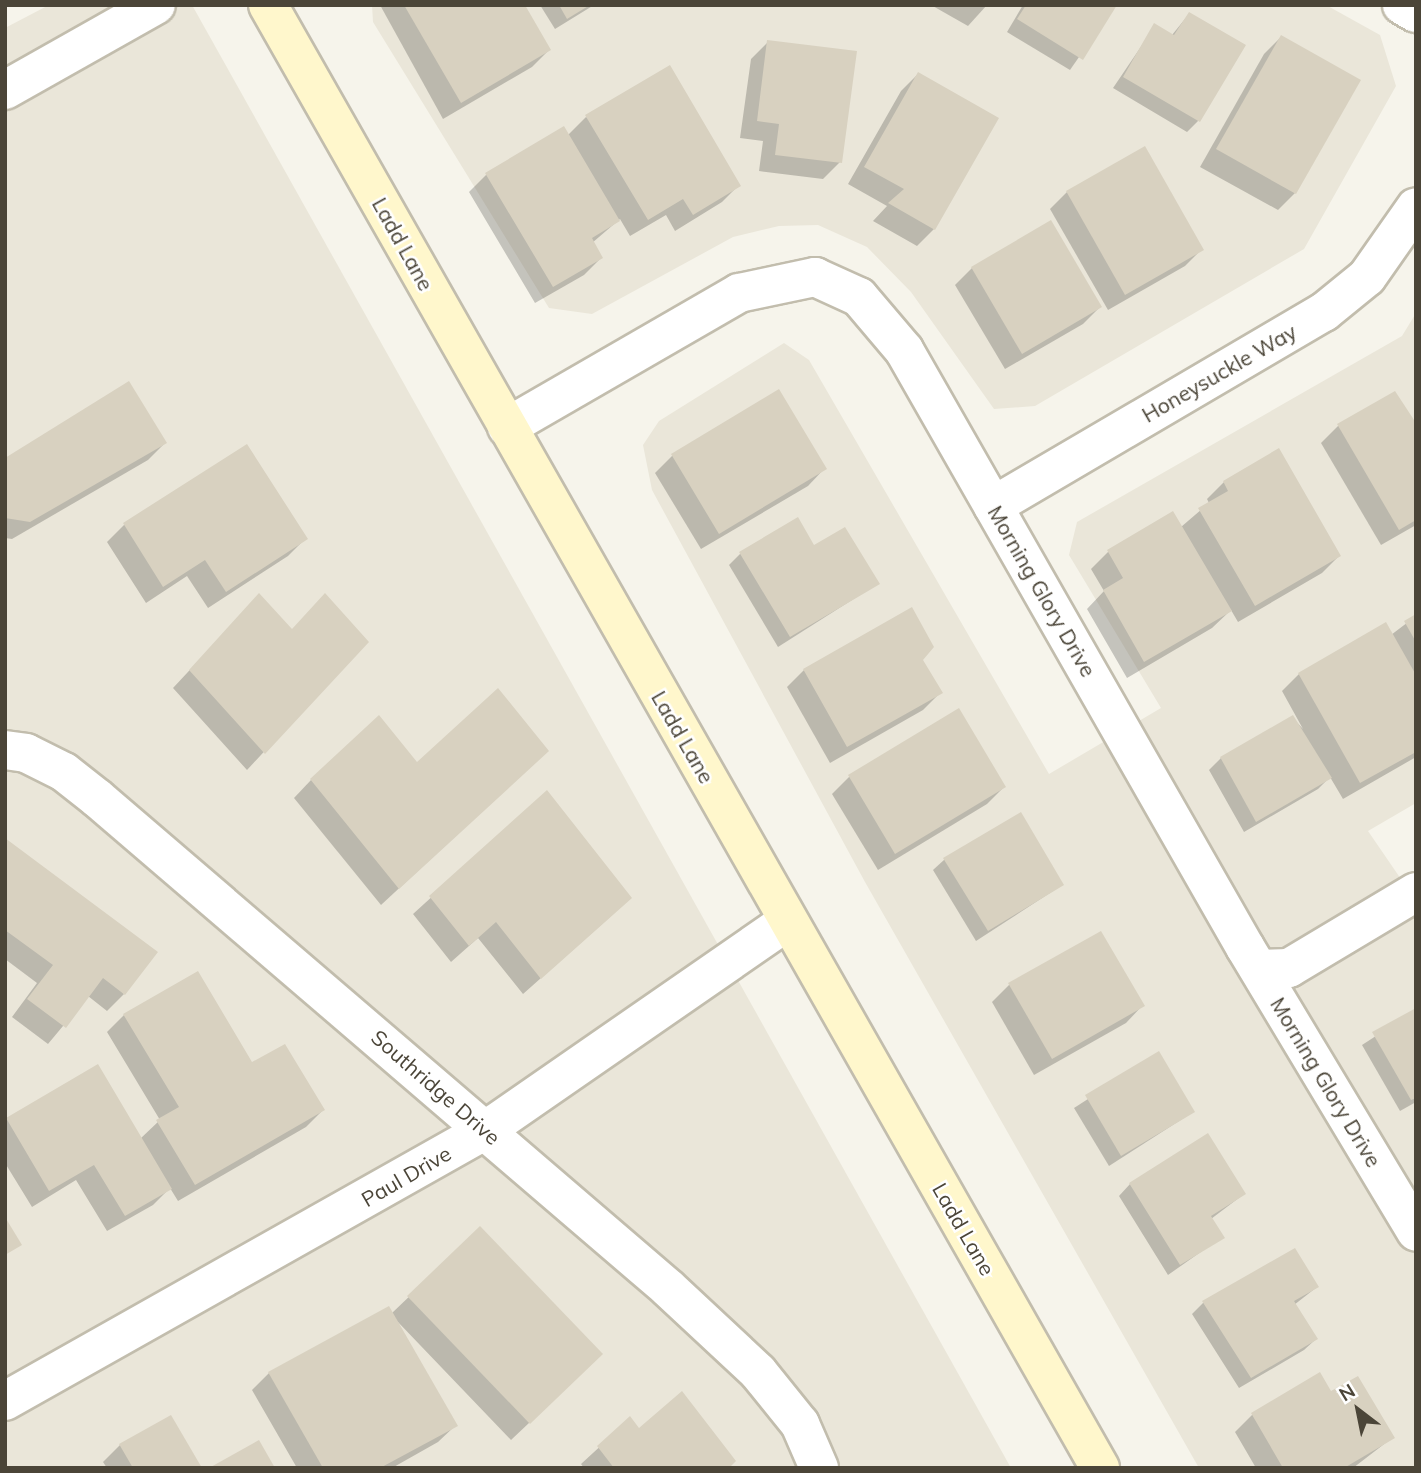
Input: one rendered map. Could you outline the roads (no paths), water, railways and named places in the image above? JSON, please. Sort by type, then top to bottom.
[{"type":"street","points":[[5,90],[156,5]]},
{"type":"street","name":"Ladd Lane","points":[[268,5],[1100,1468]]},
{"type":"street","points":[[1402,5],[1416,13]]},
{"type":"street","name":"Honeysuckle Way","points":[[993,506],[1324,312],[1367,277],[1416,207]]},
{"type":"street","name":"Morning Glory Drive","points":[[507,427],[739,293],[815,277],[859,297],[904,350],[1259,970],[1416,1232]]},
{"type":"street","name":"Southridge Drive","points":[[8,750],[64,772],[97,798],[486,1130],[758,1372],[800,1424],[819,1468]]},
{"type":"street","points":[[1259,970],[1289,968],[1416,892]]},
{"type":"street","name":"Paul Drive","points":[[5,1401],[486,1130],[788,921]]}]
